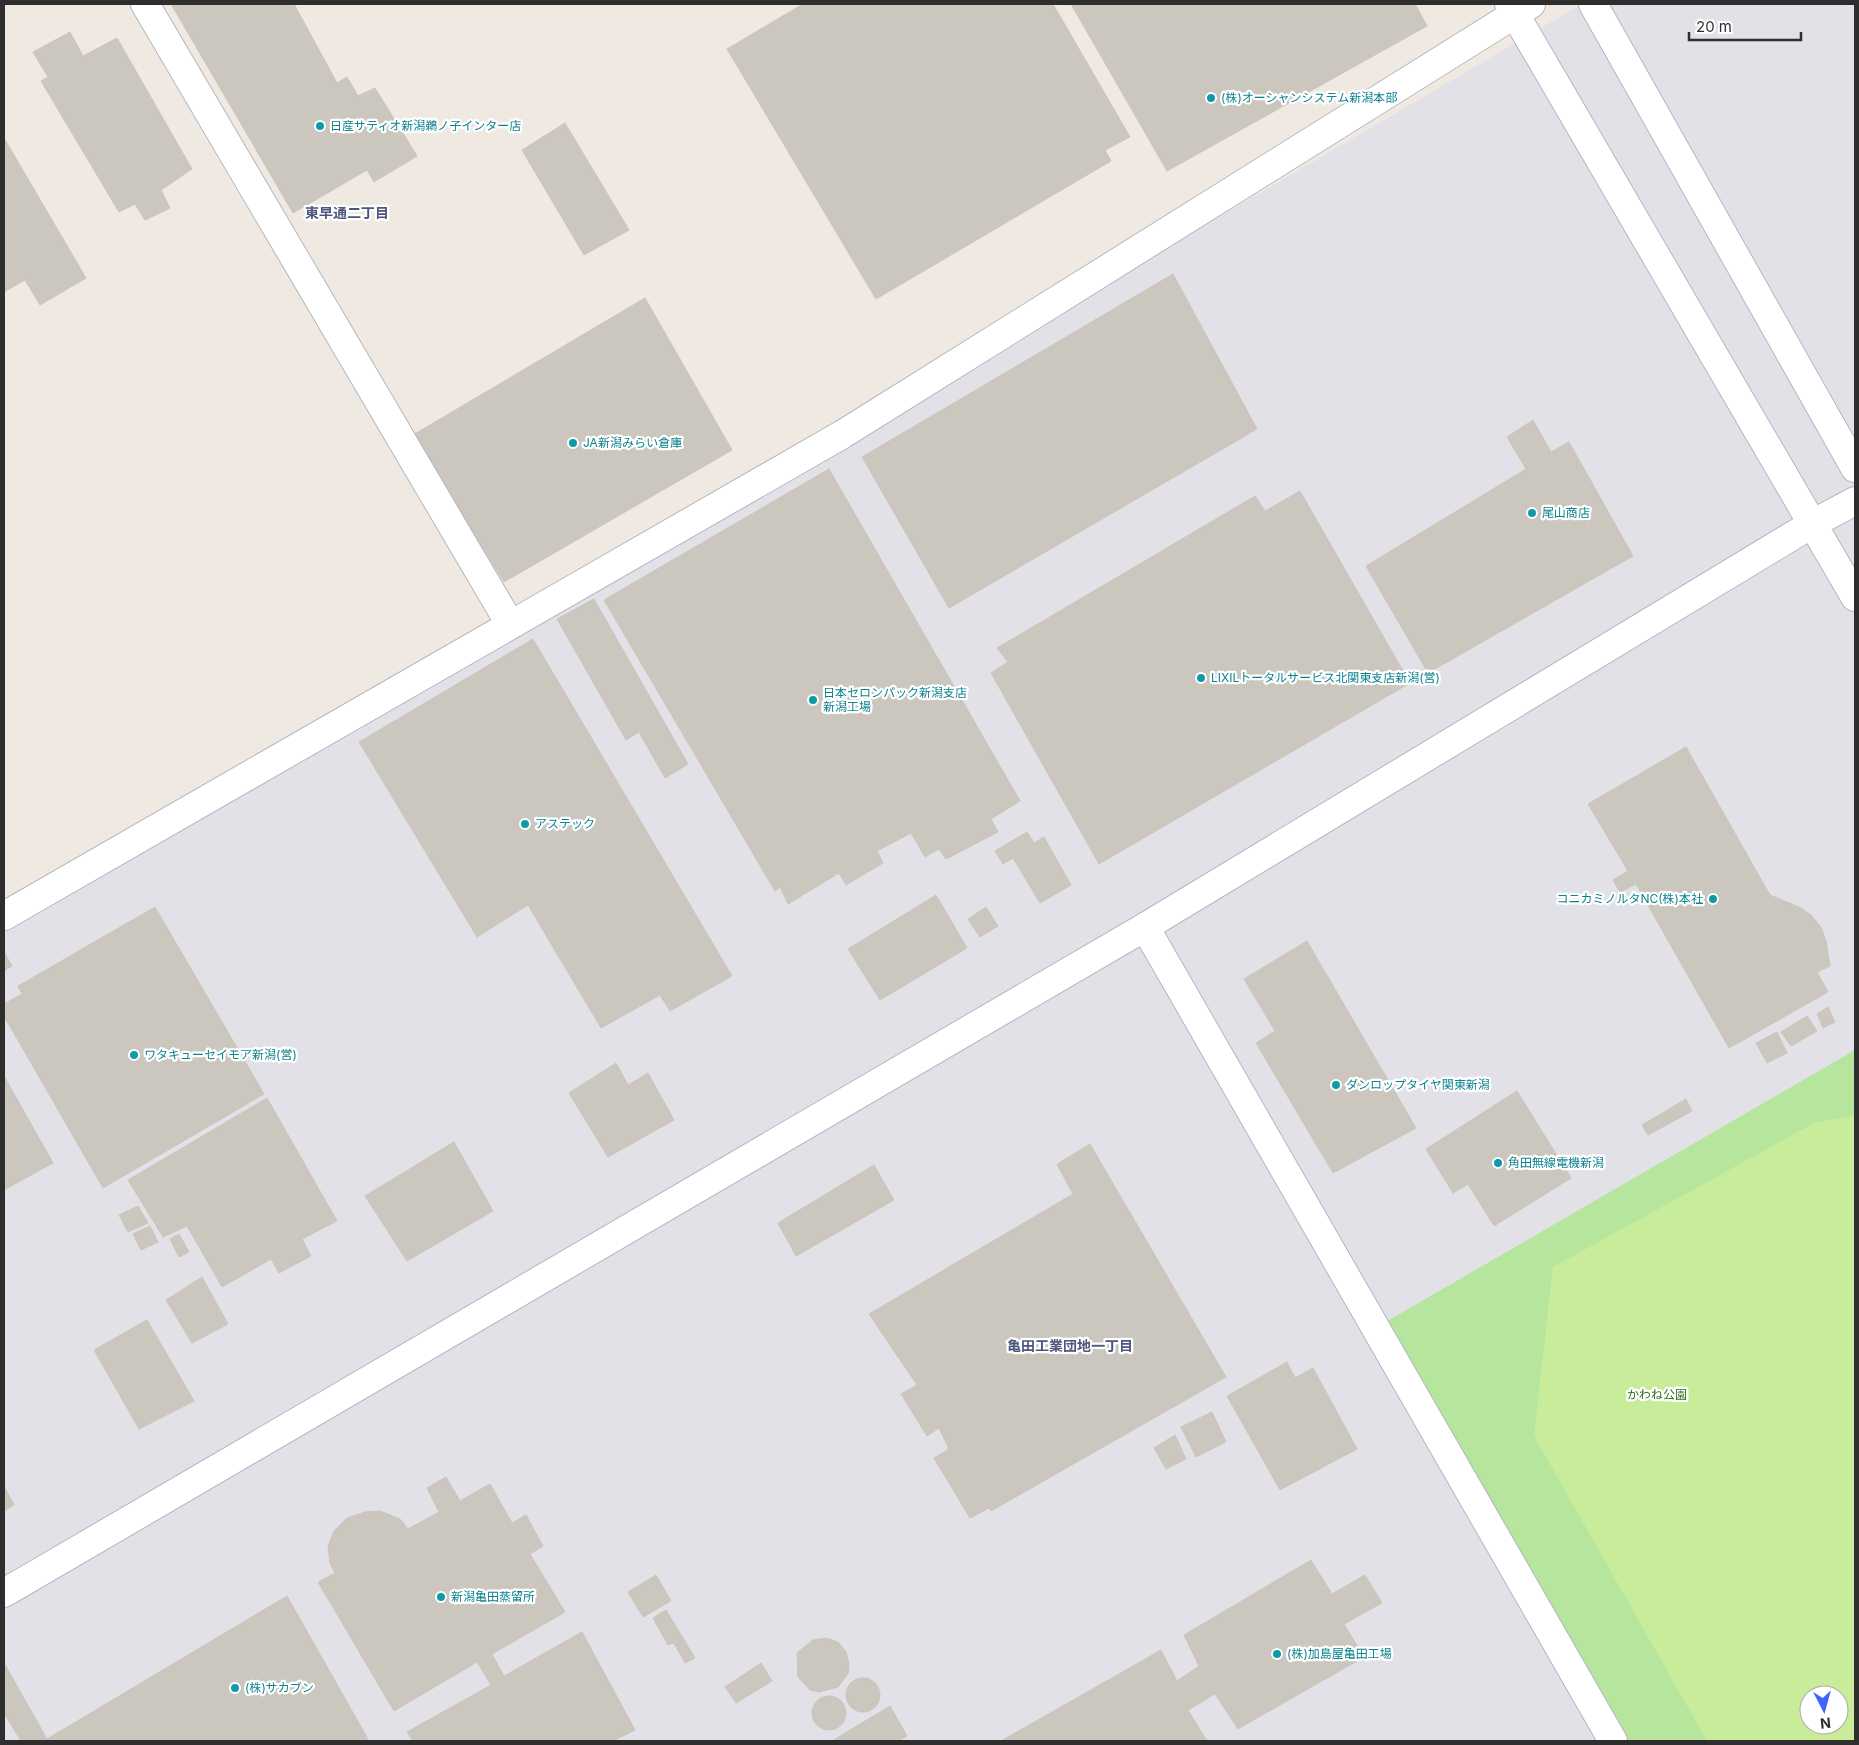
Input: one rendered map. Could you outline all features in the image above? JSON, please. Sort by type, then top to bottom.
[{"type":"street","points":[[145,4],[510,624]]},
{"type":"street","points":[[1593,4],[1855,468]]},
{"type":"street","points":[[4,916],[843,434],[1518,7],[1855,597]]},
{"type":"street","points":[[4,1593],[1145,927],[1812,524],[1855,501]]},
{"type":"street","points":[[1145,927],[1613,1741]]},
{"type":"shaded area","points":[[1582,4],[1855,4],[1855,1741],[4,1741],[4,929]]},
{"type":"green space","name":"かわね公園","points":[[1855,1050],[1855,1741],[1628,1741],[1384,1323]]},
{"type":"green space","name":"かわね公園","points":[[1855,1115],[1855,1741],[1707,1741],[1534,1436],[1553,1267],[1814,1123]]},
{"type":"building","name":"日産サティオ新潟鵜ノ子インター店","points":[[171,4],[294,4],[337,83],[347,77],[358,96],[375,88],[417,156],[374,182],[367,170],[293,213]]},
{"type":"building","points":[[803,4],[1053,4],[1130,137],[1105,150],[1111,161],[876,299],[727,49]]},
{"type":"building","name":"(株)オーシャンシステム新潟本部","points":[[1071,4],[1415,4],[1427,26],[1167,171]]},
{"type":"building","points":[[70,32],[83,56],[117,38],[192,169],[161,190],[170,208],[145,220],[135,204],[119,212],[41,81],[48,77],[33,52]]},
{"type":"building","points":[[565,123],[629,230],[584,255],[522,150]]},
{"type":"building","points":[[4,138],[86,278],[40,305],[25,280],[4,292]]},
{"type":"building","points":[[1173,274],[1257,429],[949,608],[862,457]]},
{"type":"building","name":"JA新潟みらい倉庫","points":[[645,298],[732,450],[504,582],[413,435]]},
{"type":"building","name":"尾山商店","points":[[1533,420],[1551,452],[1569,442],[1633,556],[1428,673],[1366,566],[1526,469],[1507,437]]},
{"type":"building","name":"日本セロンパック新潟支店 新潟工場","points":[[829,469],[1020,801],[991,819],[998,832],[946,859],[939,849],[925,857],[911,833],[877,851],[883,863],[846,885],[839,873],[788,904],[780,887],[775,891],[604,600]]},
{"type":"building","name":"LIXILトータルサービス北関東支店新潟(営)","points":[[1300,491],[1410,683],[1099,864],[991,673],[1008,662],[997,648],[1255,496],[1265,511]]},
{"type":"building","points":[[594,599],[688,764],[665,778],[639,732],[626,740],[557,619]]},
{"type":"building","name":"アステック","points":[[533,639],[732,976],[670,1011],[660,995],[601,1028],[528,905],[477,937],[359,742]]},
{"type":"building","name":"コニカミノルタNC(株)本社","points":[[1686,747],[1770,895],[1799,907],[1811,915],[1821,927],[1826,941],[1830,966],[1817,972],[1828,992],[1729,1048],[1636,884],[1620,892],[1613,880],[1628,871],[1588,804]]},
{"type":"building","points":[[1027,832],[1034,843],[1044,837],[1071,885],[1040,903],[1013,858],[1003,864],[995,851]]},
{"type":"building","points":[[936,895],[967,948],[880,1000],[848,949]]},
{"type":"building","name":"ワタキューセイモア新潟(営)","points":[[155,907],[264,1094],[103,1188],[4,1016],[4,1004],[22,994],[18,986]]},
{"type":"building","points":[[986,907],[998,926],[980,937],[968,919]]},
{"type":"building","name":"ダンロップタイヤ関東新潟","points":[[1307,941],[1416,1128],[1333,1173],[1256,1043],[1275,1031],[1244,979]]},
{"type":"building","points":[[4,952],[12,966],[4,971]]},
{"type":"building","points":[[1828,1007],[1835,1022],[1823,1028],[1817,1014]]},
{"type":"building","points":[[1807,1016],[1817,1031],[1791,1046],[1781,1032]]},
{"type":"building","points":[[1777,1032],[1787,1053],[1767,1063],[1756,1043]]},
{"type":"building","points":[[616,1063],[628,1085],[648,1073],[674,1120],[608,1157],[569,1093]]},
{"type":"building","points":[[4,1076],[53,1163],[4,1190]]},
{"type":"building","name":"角田無線電機新潟","points":[[1517,1091],[1571,1178],[1494,1226],[1468,1184],[1453,1193],[1426,1149]]},
{"type":"building","points":[[267,1098],[337,1221],[302,1239],[311,1256],[279,1273],[271,1259],[222,1287],[187,1226],[163,1237],[128,1180]]},
{"type":"building","points":[[1686,1099],[1692,1111],[1648,1135],[1642,1125]]},
{"type":"building","points":[[454,1142],[493,1211],[407,1261],[365,1196]]},
{"type":"building","points":[[1090,1144],[1226,1377],[991,1511],[989,1508],[970,1518],[934,1458],[949,1449],[939,1428],[927,1436],[901,1394],[917,1385],[869,1314],[1073,1194],[1057,1164]]},
{"type":"building","points":[[874,1165],[894,1200],[796,1256],[778,1223]]},
{"type":"building","points":[[138,1206],[148,1223],[128,1232],[119,1215]]},
{"type":"building","points":[[150,1226],[158,1242],[141,1250],[133,1234]]},
{"type":"building","points":[[179,1234],[189,1252],[179,1257],[170,1239]]},
{"type":"building","points":[[202,1277],[228,1324],[192,1343],[166,1300]]},
{"type":"building","points":[[147,1320],[194,1401],[139,1429],[94,1350]]},
{"type":"building","points":[[1287,1362],[1295,1378],[1313,1368],[1357,1449],[1280,1490],[1227,1396]]},
{"type":"building","points":[[1212,1412],[1226,1442],[1196,1457],[1181,1427]]},
{"type":"building","points":[[1175,1435],[1186,1459],[1166,1469],[1154,1448]]},
{"type":"building","name":"新潟亀田蒸留所","points":[[446,1477],[460,1501],[490,1484],[512,1523],[526,1515],[543,1546],[530,1554],[565,1612],[492,1654],[504,1676],[582,1632],[635,1730],[613,1741],[413,1741],[407,1732],[491,1685],[477,1662],[394,1711],[318,1582],[335,1573],[330,1563],[328,1546],[334,1531],[347,1518],[365,1512],[380,1511],[400,1519],[408,1529],[439,1512],[427,1488]]},
{"type":"building","points":[[4,1486],[14,1505],[4,1511]]},
{"type":"building","name":"(株)加島屋亀田工場","points":[[1311,1560],[1332,1594],[1365,1575],[1382,1603],[1344,1624],[1364,1657],[1238,1729],[1215,1694],[1188,1710],[1207,1741],[1001,1741],[1161,1650],[1177,1681],[1199,1666],[1184,1635]]},
{"type":"building","points":[[656,1575],[671,1601],[643,1617],[628,1592]]},
{"type":"building","name":"(株)サカブン","points":[[287,1596],[369,1741],[21,1741],[4,1713],[4,1663],[47,1739]]},
{"type":"building","points":[[666,1610],[695,1658],[685,1663],[674,1643],[668,1645],[653,1618]]},
{"type":"building","points":[[826,1638],[838,1642],[846,1652],[849,1663],[848,1674],[838,1687],[819,1692],[810,1690],[798,1677],[797,1653],[813,1640]]},
{"type":"building","points":[[761,1663],[772,1681],[736,1703],[725,1687]]},
{"type":"building","points":[[863,1678],[875,1683],[880,1695],[875,1707],[863,1712],[851,1707],[846,1695],[851,1683]]},
{"type":"building","points":[[829,1696],[836,1697],[841,1701],[845,1706],[845,1720],[841,1725],[836,1729],[829,1730],[822,1729],[817,1725],[813,1720],[812,1713],[813,1706],[817,1701],[822,1697]]},
{"type":"building","points":[[890,1706],[907,1736],[898,1741],[832,1741]]},
{"type":"place","name":"(株)オーシャンシステム新潟本部","points":[[1211,98]]},
{"type":"place","name":"日産サティオ新潟鵜ノ子インター店","points":[[320,126]]},
{"type":"place","name":"JA新潟みらい倉庫","points":[[573,443]]},
{"type":"place","name":"尾山商店","points":[[1532,513]]},
{"type":"place","name":"LIXILトータルサービス北関東支店新潟(営)","points":[[1201,678]]},
{"type":"place","name":"日本セロンパック新潟支店 新潟工場","points":[[813,700]]},
{"type":"place","name":"アステック","points":[[525,824]]},
{"type":"place","name":"コニカミノルタNC(株)本社","points":[[1713,899]]},
{"type":"place","name":"ワタキューセイモア新潟(営)","points":[[134,1055]]},
{"type":"place","name":"ダンロップタイヤ関東新潟","points":[[1336,1085]]},
{"type":"place","name":"角田無線電機新潟","points":[[1498,1163]]},
{"type":"place","name":"新潟亀田蒸留所","points":[[441,1597]]},
{"type":"place","name":"(株)加島屋亀田工場","points":[[1277,1654]]},
{"type":"place","name":"(株)サカブン","points":[[235,1688]]},
{"type":"district","name":"東早通二丁目","points":[[347,213]]},
{"type":"district","name":"亀田工業団地一丁目","points":[[1070,1346]]}]
